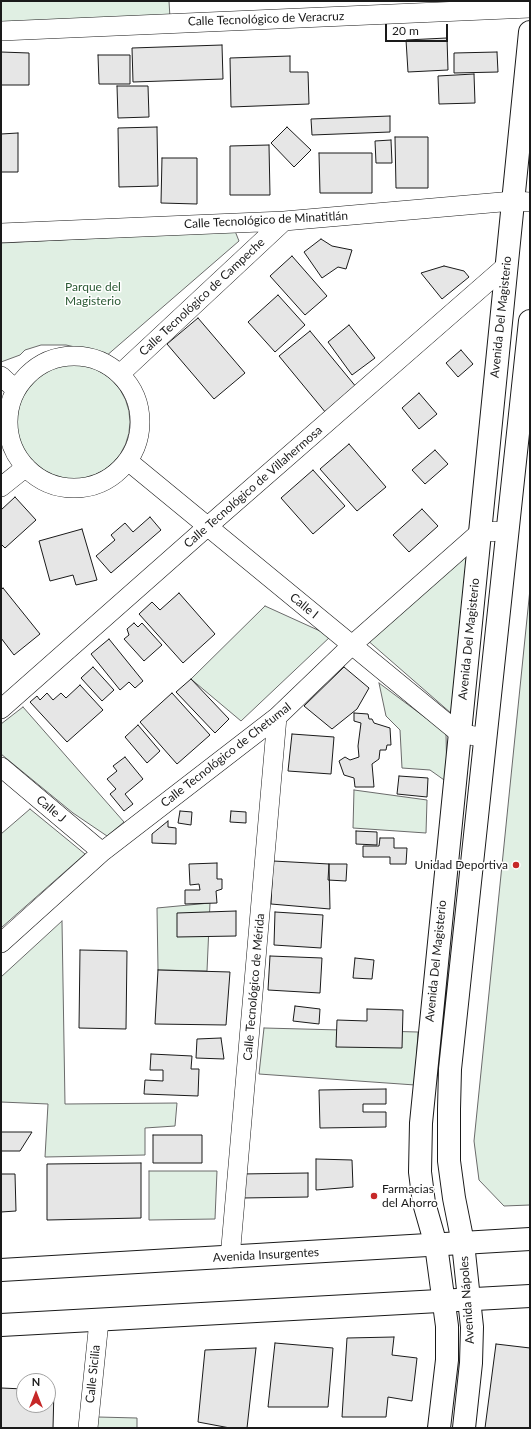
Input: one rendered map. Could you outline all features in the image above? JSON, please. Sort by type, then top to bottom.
[{"type":"street","name":"Calle Tecnológico de Veracruz","points":[[1,31],[530,8]]},
{"type":"street","name":"Avenida Del Magisterio","points":[[436,1245],[424,1203],[420,1172],[421,1122],[506,266],[522,202],[530,32]]},
{"type":"street","name":"Calle Tecnológico de Minatitlán","points":[[1,234],[284,221],[522,202]]},
{"type":"street","name":"Calle Tecnológico de Campeche","points":[[120,374],[284,221]]},
{"type":"street","name":"Calle Tecnológico de Villahermosa","points":[[1,709],[506,266]]},
{"type":"street","name":"Avenida Del Magisterio","points":[[463,1243],[454,1198],[449,1161],[450,1069],[530,321]]},
{"type":"street","points":[[64,356],[84,356],[104,362],[120,374],[135,395],[139,407],[141,426],[137,444],[128,461],[110,477],[90,486],[66,487],[44,480],[26,466],[14,449],[8,430],[9,409],[16,390],[29,374],[45,362],[64,356]]},
{"type":"street","points":[[1,376],[16,390]]},
{"type":"street","name":"Calle I","points":[[128,461],[459,733],[485,738]]},
{"type":"street","points":[[1,487],[26,466]]},
{"type":"street","points":[[480,532],[507,531]]},
{"type":"street","name":"Calle Tecnológico de Chetumal","points":[[1,943],[102,852],[277,717],[352,645],[480,532]]},
{"type":"street","name":"Calle Tecnológico de Mérida","points":[[230,1258],[277,717]]},
{"type":"street","name":"Calle J","points":[[1,767],[102,852]]},
{"type":"street","name":"Avenida Insurgentes","points":[[1,1270],[230,1258],[530,1239]]},
{"type":"street","name":"Avenida Nápoles","points":[[463,1243],[472,1327],[471,1363],[464,1428]]},
{"type":"street","name":"Avenida Nápoles","points":[[436,1245],[447,1326],[447,1360],[439,1428]]},
{"type":"street","points":[[1,1326],[530,1296]]},
{"type":"street","name":"Calle Sicilia","points":[[88,1428],[98,1321]]},
{"type":"green space","points":[[1,1],[169,1],[170,18],[1,24]]},
{"type":"green space","name":"Parque del Magisterio","points":[[235,231],[239,241],[105,357],[84,349],[66,345],[41,345],[25,350],[20,355],[1,362],[1,243]]},
{"type":"green space","points":[[72,364],[94,368],[104,373],[113,381],[121,390],[126,400],[130,422],[126,444],[121,454],[113,463],[104,471],[94,476],[72,480],[50,476],[40,471],[31,463],[23,454],[18,444],[14,422],[18,400],[23,390],[31,381],[40,373],[50,368]]},
{"type":"green space","points":[[469,547],[452,714],[366,639]]},
{"type":"green space","name":"Unidad Deportiva","points":[[530,589],[530,1205],[504,1206],[479,1180],[474,1141]]},
{"type":"green space","points":[[265,606],[331,636],[241,721],[191,679]]},
{"type":"green space","points":[[379,683],[446,733],[447,782],[430,770],[402,768],[400,730],[386,716]]},
{"type":"green space","points":[[23,707],[124,822],[107,836],[73,813],[1,754],[1,724]]},
{"type":"green space","points":[[354,790],[427,800],[426,833],[353,828]]},
{"type":"green space","points":[[30,809],[85,854],[1,928],[1,834]]},
{"type":"green space","points":[[210,903],[207,971],[158,970],[157,908]]},
{"type":"green space","points":[[62,921],[65,1104],[177,1103],[175,1126],[145,1128],[145,1155],[45,1157],[48,1104],[1,1102],[1,977]]},
{"type":"green space","points":[[264,1028],[418,1032],[415,1085],[259,1074]]},
{"type":"green space","points":[[149,1171],[217,1171],[215,1219],[149,1220]]},
{"type":"green space","points":[[98,1417],[137,1418],[137,1428],[95,1428]]},
{"type":"building","points":[[447,38],[448,70],[408,72],[406,40]]},
{"type":"building","points":[[222,45],[223,79],[133,82],[132,48]]},
{"type":"building","points":[[1,52],[29,53],[29,85],[1,85]]},
{"type":"building","points":[[497,52],[498,72],[454,73],[454,53]]},
{"type":"building","points":[[98,55],[130,55],[130,84],[99,84]]},
{"type":"building","points":[[290,56],[290,72],[308,72],[309,104],[231,107],[230,58]]},
{"type":"building","points":[[474,74],[475,103],[439,104],[438,76]]},
{"type":"building","points":[[117,86],[148,86],[149,117],[118,118]]},
{"type":"building","points":[[390,116],[390,132],[312,135],[311,119]]},
{"type":"building","points":[[157,127],[158,186],[119,187],[118,128]]},
{"type":"building","points":[[287,127],[311,150],[294,167],[271,143]]},
{"type":"building","points":[[18,133],[18,172],[1,172],[1,134]]},
{"type":"building","points":[[395,137],[428,137],[428,188],[396,188]]},
{"type":"building","points":[[391,140],[392,163],[376,163],[375,141]]},
{"type":"building","points":[[269,145],[270,195],[230,195],[230,146]]},
{"type":"building","points":[[319,153],[372,153],[372,193],[320,193]]},
{"type":"building","points":[[162,158],[197,158],[197,204],[161,203]]},
{"type":"building","points":[[321,239],[332,246],[352,250],[346,269],[338,267],[322,278],[304,252]]},
{"type":"building","points":[[292,256],[327,296],[305,315],[270,276]]},
{"type":"building","points":[[444,266],[464,271],[469,277],[442,299],[421,273]]},
{"type":"building","points":[[278,295],[305,325],[275,352],[248,322]]},
{"type":"building","points":[[198,318],[245,373],[214,399],[167,344]]},
{"type":"building","points":[[349,325],[375,358],[352,375],[328,342]]},
{"type":"building","points":[[310,331],[357,388],[326,413],[279,356]]},
{"type":"building","points":[[461,350],[473,364],[458,377],[446,363]]},
{"type":"building","points":[[419,393],[437,414],[419,429],[402,408]]},
{"type":"building","points":[[349,444],[386,487],[357,511],[320,469]]},
{"type":"building","points":[[435,450],[448,464],[425,484],[412,470]]},
{"type":"building","points":[[313,470],[345,506],[313,534],[281,498]]},
{"type":"building","points":[[15,497],[36,520],[5,548],[1,544],[1,510]]},
{"type":"building","points":[[422,509],[438,526],[409,552],[393,535]]},
{"type":"building","points":[[150,517],[161,530],[111,573],[96,556],[115,540],[111,535],[125,523],[133,532]]},
{"type":"building","points":[[82,529],[97,580],[76,585],[73,575],[50,581],[39,541]]},
{"type":"building","points":[[3,588],[40,634],[14,655],[1,638],[1,590]]},
{"type":"building","points":[[179,593],[215,634],[183,663],[139,614],[152,602],[160,610]]},
{"type":"building","points":[[134,623],[138,627],[142,623],[162,645],[144,661],[124,639],[129,635],[127,629]]},
{"type":"building","points":[[109,639],[143,681],[135,688],[129,682],[120,690],[91,654]]},
{"type":"building","points":[[93,667],[114,690],[102,701],[81,678]]},
{"type":"building","points":[[344,667],[369,688],[357,709],[332,729],[304,706]]},
{"type":"building","points":[[191,679],[229,719],[215,733],[176,692]]},
{"type":"building","points":[[80,685],[103,710],[67,742],[30,702],[37,696],[40,700],[47,693],[53,700],[61,693],[66,698]]},
{"type":"building","points":[[172,693],[210,735],[177,764],[140,722]]},
{"type":"building","points":[[354,713],[368,714],[369,719],[372,719],[374,723],[390,728],[391,745],[387,745],[386,750],[380,750],[379,759],[372,764],[374,787],[355,787],[354,778],[344,775],[339,761],[345,757],[350,760],[359,757],[358,746],[361,723],[354,721]]},
{"type":"building","points":[[138,725],[160,751],[147,763],[125,737]]},
{"type":"building","points":[[292,734],[334,737],[331,774],[288,771]]},
{"type":"building","points":[[125,757],[143,779],[125,794],[133,804],[124,811],[110,794],[116,789],[107,779],[117,771],[113,766]]},
{"type":"building","points":[[399,776],[428,778],[427,797],[397,794]]},
{"type":"building","points":[[180,811],[192,812],[191,825],[178,823]]},
{"type":"building","points":[[231,811],[246,812],[246,823],[230,822]]},
{"type":"building","points":[[168,821],[168,827],[176,828],[176,844],[152,843],[152,834]]},
{"type":"building","points":[[356,831],[377,832],[377,845],[356,844]]},
{"type":"building","points":[[380,838],[394,838],[394,848],[407,848],[406,864],[390,864],[390,857],[363,857],[363,846],[379,846]]},
{"type":"building","points":[[273,861],[329,864],[330,909],[271,904]]},
{"type":"building","points":[[217,863],[217,879],[222,879],[222,889],[216,891],[217,903],[185,904],[185,890],[200,890],[199,884],[190,885],[189,864]]},
{"type":"building","points":[[329,864],[347,864],[346,881],[328,880]]},
{"type":"building","points":[[236,911],[236,936],[177,937],[177,913]]},
{"type":"building","points":[[275,912],[323,915],[321,948],[274,945]]},
{"type":"building","points":[[80,950],[127,951],[126,1029],[79,1028]]},
{"type":"building","points":[[270,956],[322,958],[320,993],[268,990]]},
{"type":"building","points":[[355,958],[374,960],[372,979],[353,978]]},
{"type":"building","points":[[158,970],[230,972],[226,1025],[155,1024]]},
{"type":"building","points":[[295,1006],[320,1009],[319,1024],[293,1021]]},
{"type":"building","points":[[367,1009],[403,1010],[402,1048],[336,1047],[337,1020],[367,1021]]},
{"type":"building","points":[[221,1038],[224,1059],[196,1058],[197,1039]]},
{"type":"building","points":[[151,1054],[192,1056],[191,1069],[199,1069],[198,1096],[144,1094],[145,1080],[163,1081],[163,1070],[150,1070]]},
{"type":"building","points":[[386,1089],[386,1104],[363,1104],[363,1112],[386,1112],[386,1127],[320,1128],[319,1090]]},
{"type":"building","points":[[1,1132],[32,1132],[20,1151],[1,1151]]},
{"type":"building","points":[[153,1135],[202,1135],[202,1163],[153,1163]]},
{"type":"building","points":[[316,1159],[352,1160],[353,1187],[316,1190]]},
{"type":"building","points":[[141,1163],[141,1218],[47,1220],[47,1164]]},
{"type":"building","points":[[308,1173],[308,1197],[242,1198],[241,1174]]},
{"type":"building","points":[[1,1174],[15,1174],[16,1211],[1,1212]]},
{"type":"building","points":[[394,1337],[392,1355],[417,1358],[412,1401],[388,1397],[386,1417],[342,1417],[347,1338]]},
{"type":"building","points":[[275,1343],[333,1348],[328,1407],[268,1407]]},
{"type":"building","points":[[496,1344],[530,1348],[530,1428],[485,1428]]},
{"type":"building","points":[[256,1348],[247,1428],[230,1428],[198,1422],[205,1350]]},
{"type":"building","points":[[1,1388],[16,1389],[16,1413],[53,1413],[53,1428],[1,1428]]},
{"type":"place","name":"Unidad Deportiva","points":[[516,865]]},
{"type":"place","name":"Farmacias del Ahorro","points":[[374,1196]]}]
